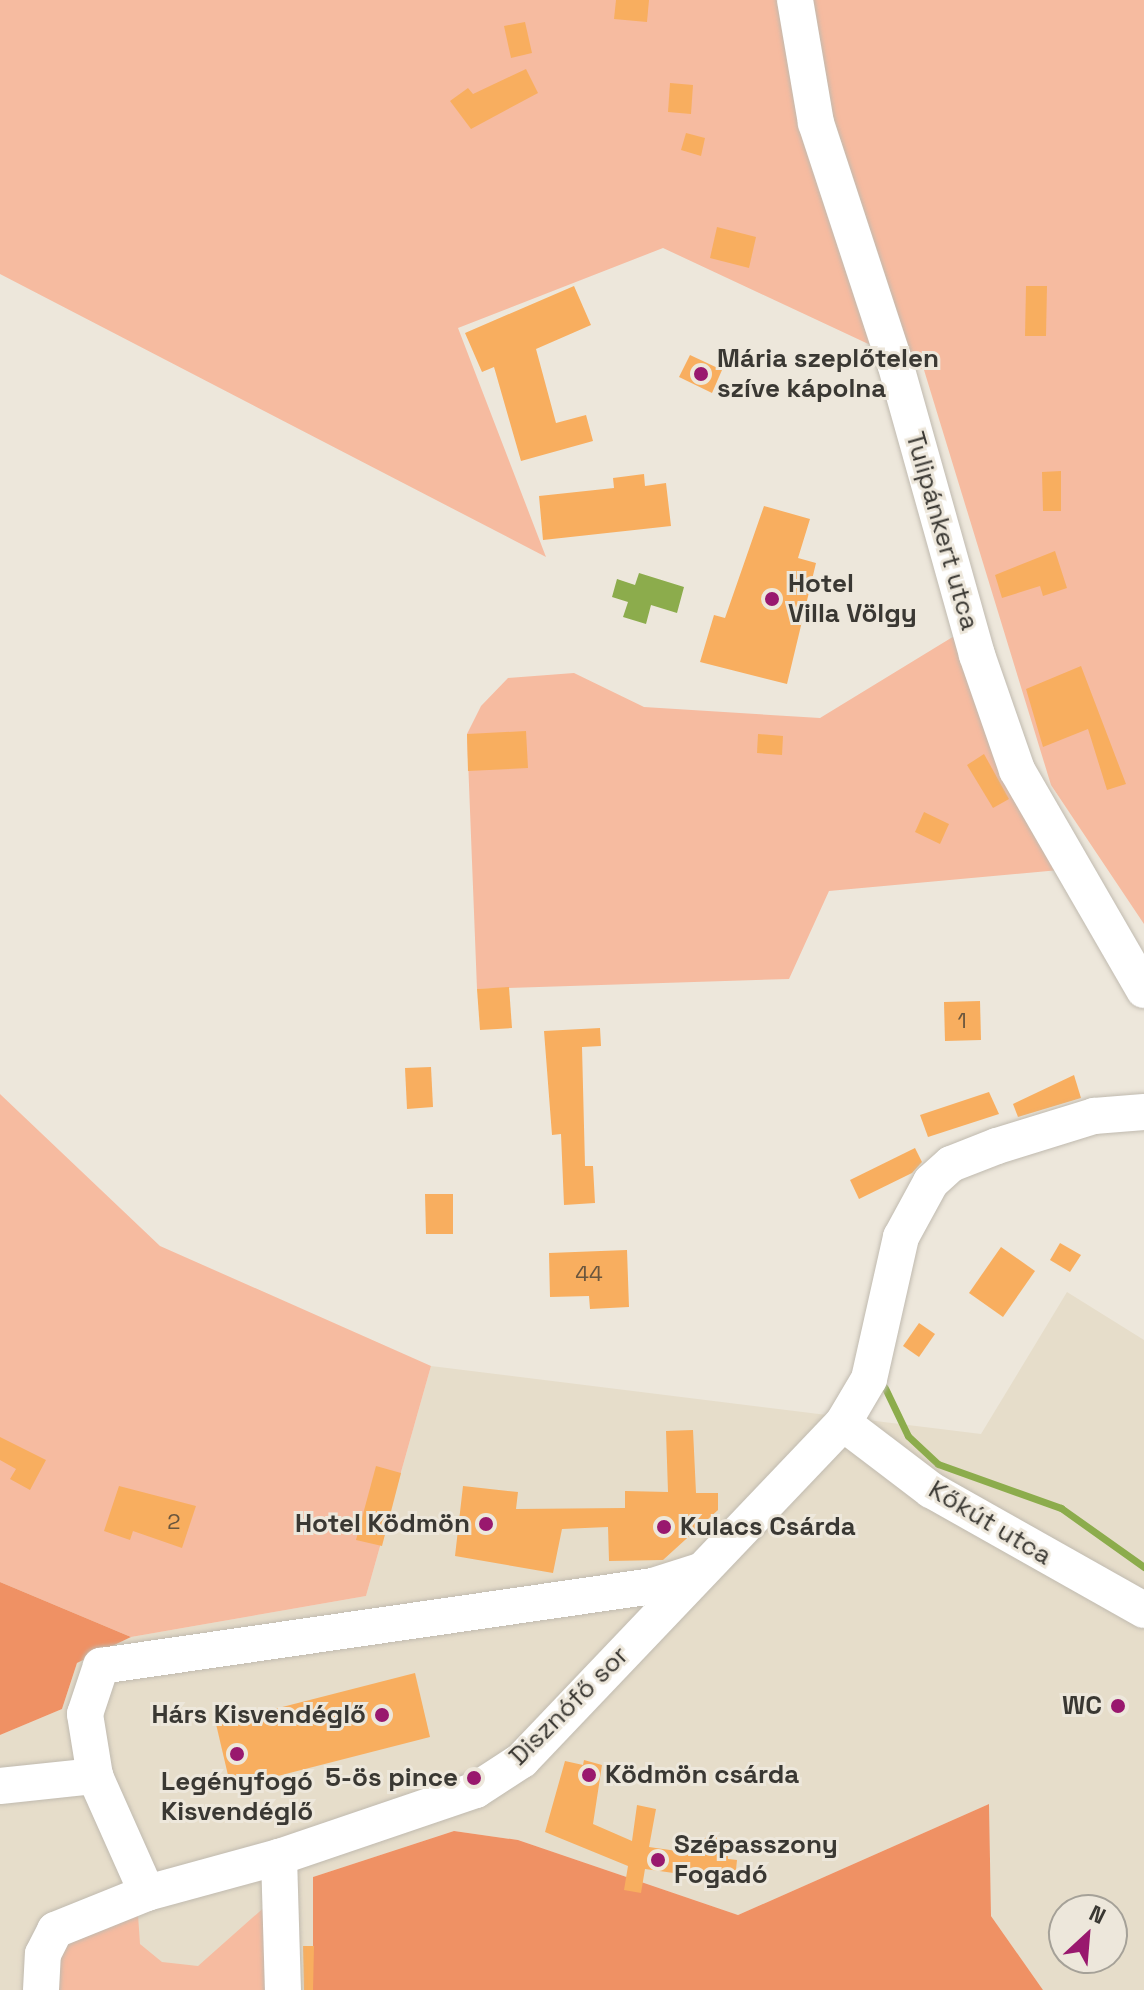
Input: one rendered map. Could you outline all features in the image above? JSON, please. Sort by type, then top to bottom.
[{"type":"street","name":"Tulipánkert utca","points":[[795,0],[816,123],[895,363],[977,655],[1017,770],[1144,990]]},
{"type":"street","name":"Disznófő sor","points":[[41,1990],[43,1954],[55,1930],[147,1893],[279,1857],[476,1790],[522,1760],[843,1423],[869,1379],[901,1237],[931,1182],[951,1164],[997,1146],[1094,1116],[1144,1112]]},
{"type":"street","name":"Kőkút utca","points":[[843,1423],[931,1490],[1144,1610]]},
{"type":"street","points":[[147,1893],[95,1776],[85,1714],[101,1666],[653,1586],[702,1570]]},
{"type":"street","points":[[0,1786],[95,1776]]},
{"type":"street","points":[[279,1857],[283,1990]]},
{"type":"shaded area","points":[[0,0],[1144,0],[1144,924],[1051,785],[924,370],[663,248],[458,328],[546,557],[0,274]]},
{"type":"shaded area","points":[[639,573],[684,587],[677,613],[651,605],[646,624],[623,617],[628,602],[612,597],[617,579],[635,585]]},
{"type":"shaded area","points":[[969,627],[1070,869],[829,891],[789,979],[477,989],[467,734],[481,706],[508,678],[574,673],[644,707],[820,718]]},
{"type":"shaded area","points":[[0,1094],[160,1246],[431,1366],[366,1596],[131,1637],[0,1582]]},
{"type":"shaded area","points":[[1067,1292],[1144,1340],[1144,1990],[1043,1990],[991,1916],[989,1804],[738,1915],[518,1840],[454,1831],[313,1877],[313,1990],[0,1990],[0,1735],[62,1709],[77,1663],[131,1637],[366,1596],[431,1366],[981,1434]]},
{"type":"shaded area","points":[[0,1582],[131,1637],[77,1663],[62,1709],[0,1735]]},
{"type":"shaded area","points":[[989,1804],[991,1916],[1043,1990],[313,1990],[313,1877],[454,1831],[518,1840],[738,1915]]},
{"type":"shaded area","points":[[277,1896],[283,1990],[41,1990],[43,1954],[138,1915],[140,1944],[162,1962],[198,1966]]},
{"type":"building","points":[[616,0],[649,0],[647,22],[614,19]]},
{"type":"building","points":[[525,22],[532,53],[511,58],[504,26]]},
{"type":"building","points":[[526,69],[538,93],[471,129],[450,101],[468,88],[473,94]]},
{"type":"building","points":[[670,83],[693,85],[691,114],[668,112]]},
{"type":"building","points":[[686,133],[705,138],[701,156],[681,150]]},
{"type":"building","points":[[717,227],[756,237],[749,268],[710,258]]},
{"type":"building","points":[[574,286],[591,325],[536,349],[556,423],[586,415],[593,441],[521,461],[494,367],[482,372],[465,333]]},
{"type":"building","points":[[1026,286],[1047,286],[1046,336],[1025,336]]},
{"type":"building","name":"Mária szeplőtelen szíve kápolna","points":[[690,355],[722,370],[712,393],[679,377]]},
{"type":"building","points":[[1061,471],[1061,511],[1043,511],[1042,472]]},
{"type":"building","points":[[644,474],[645,486],[666,483],[671,526],[543,540],[539,496],[614,488],[613,478]]},
{"type":"building","name":"Hotel Villa Völgy","points":[[764,506],[810,519],[798,558],[816,563],[787,684],[700,662],[714,615],[725,618]]},
{"type":"building","points":[[1055,551],[1067,588],[1043,596],[1040,586],[1002,598],[995,575]]},
{"type":"building","points":[[1081,666],[1126,784],[1107,790],[1088,729],[1043,747],[1026,689]]},
{"type":"building","points":[[526,731],[528,768],[468,771],[467,734]]},
{"type":"building","points":[[758,734],[783,736],[782,755],[757,753]]},
{"type":"building","points":[[984,754],[1009,799],[993,808],[967,765]]},
{"type":"building","points":[[924,812],[949,824],[940,844],[915,832]]},
{"type":"building","points":[[509,987],[512,1028],[480,1030],[477,989]]},
{"type":"building","points":[[980,1001],[981,1040],[945,1041],[944,1002]]},
{"type":"building","points":[[600,1028],[601,1046],[582,1047],[585,1166],[593,1166],[595,1203],[564,1205],[561,1134],[552,1135],[544,1031]]},
{"type":"building","points":[[431,1067],[433,1107],[407,1109],[405,1068]]},
{"type":"building","points":[[1074,1075],[1081,1098],[1018,1117],[1013,1104]]},
{"type":"building","points":[[989,1092],[999,1114],[928,1137],[920,1115]]},
{"type":"building","points":[[915,1148],[922,1162],[912,1173],[859,1199],[850,1180]]},
{"type":"building","points":[[425,1194],[453,1194],[453,1234],[426,1234]]},
{"type":"building","points":[[1060,1243],[1081,1255],[1070,1272],[1050,1260]]},
{"type":"building","points":[[1001,1247],[1035,1271],[1003,1317],[969,1293]]},
{"type":"building","points":[[627,1250],[629,1307],[590,1309],[589,1296],[550,1297],[549,1253]]},
{"type":"building","points":[[919,1323],[935,1334],[919,1357],[903,1346]]},
{"type":"building","points":[[693,1430],[696,1493],[718,1493],[718,1510],[663,1560],[609,1561],[608,1527],[562,1529],[553,1573],[455,1556],[463,1486],[518,1492],[516,1509],[625,1508],[625,1491],[668,1492],[666,1431]]},
{"type":"building","points":[[0,1437],[46,1460],[30,1490],[10,1479],[16,1469],[0,1460]]},
{"type":"building","points":[[376,1466],[401,1473],[382,1546],[356,1540]]},
{"type":"building","points":[[119,1486],[196,1506],[182,1548],[133,1531],[130,1540],[104,1531]]},
{"type":"building","points":[[415,1673],[430,1737],[231,1788],[216,1724]]},
{"type":"building","points":[[584,1760],[602,1765],[593,1824],[632,1841],[637,1805],[656,1809],[649,1847],[705,1855],[704,1838],[728,1837],[728,1859],[737,1860],[736,1870],[688,1875],[645,1869],[641,1893],[624,1890],[628,1866],[545,1832],[565,1761],[583,1765]]},
{"type":"building","points":[[303,1946],[314,1946],[313,1990],[304,1990]]},
{"type":"waterway","points":[[885,1388],[908,1436],[938,1464],[1061,1508],[1144,1567]]},
{"type":"place","name":"Mária szeplőtelen szíve kápolna","points":[[701,374]]},
{"type":"place","name":"Hotel Villa Völgy","points":[[772,599]]},
{"type":"place","name":"Hotel Ködmön","points":[[486,1524]]},
{"type":"place","name":"Kulacs Csárda","points":[[664,1527]]},
{"type":"place","name":"WC","points":[[1118,1706]]},
{"type":"place","name":"Hárs Kisvendéglő","points":[[382,1715]]},
{"type":"place","name":"Legényfogó Kisvendéglő","points":[[237,1754]]},
{"type":"place","name":"Ködmön csárda","points":[[589,1775]]},
{"type":"place","name":"5-ös pince","points":[[474,1778]]},
{"type":"place","name":"Szépasszony Fogadó","points":[[658,1860]]}]
